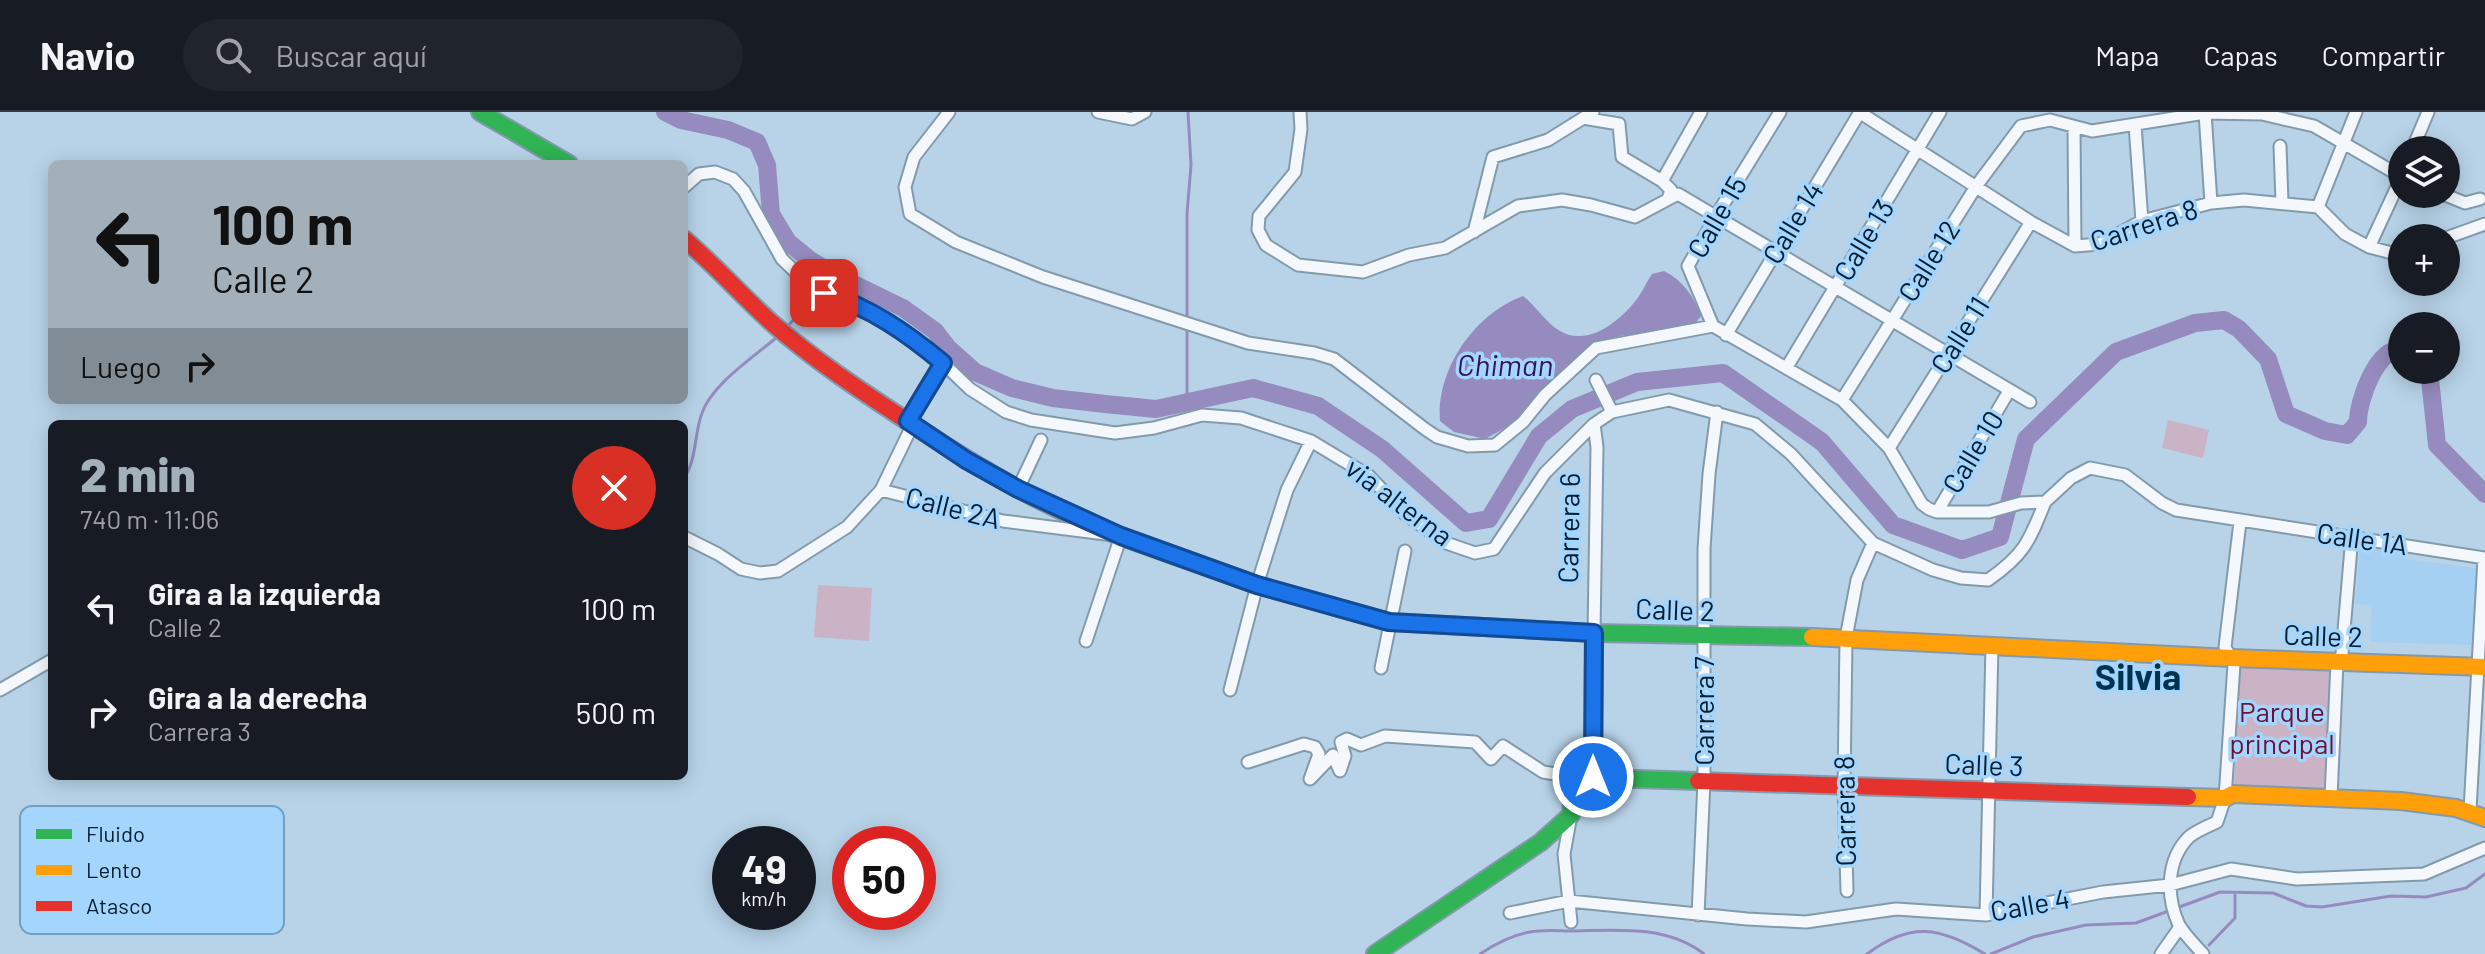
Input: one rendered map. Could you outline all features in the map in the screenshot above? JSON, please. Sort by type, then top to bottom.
[{"type":"main road","points":[[480,112],[562,160]]},
{"type":"main road","name":"Calle 2","points":[[688,242],[771,322],[832,372],[966,460],[1018,489],[1121,536],[1257,585],[1389,622],[1705,637],[1846,638],[2337,663],[2482,667]]},
{"type":"main road","name":"Carrera 6","points":[[1593,777],[1594,633]]},
{"type":"main road","points":[[1375,954],[1541,842],[1571,815],[1574,777]]},
{"type":"main road","name":"Calle 3","points":[[1574,777],[1990,792],[2225,798],[2233,794],[2331,797],[2405,802],[2477,814]]},
{"type":"street","points":[[949,112],[914,157],[905,187],[910,214],[956,242],[1043,277],[1248,343],[1334,359],[1437,437],[1468,446],[1495,445],[1523,422],[1545,395],[1596,348],[1713,326],[1842,400],[1889,448],[1922,504],[1937,512],[1989,512],[2021,503],[2045,502]]},
{"type":"street","points":[[1098,112],[1132,119],[1145,112]]},
{"type":"street","points":[[1300,112],[1301,129],[1295,172],[1259,216],[1258,230],[1266,245],[1298,265],[1363,272],[1409,255],[1445,248],[1518,206],[1562,200],[1635,217],[1673,197]]},
{"type":"street","points":[[1662,181],[1701,112]]},
{"type":"street","name":"Calle 15","points":[[1713,326],[1688,266],[1780,112]]},
{"type":"street","name":"Carrera 8","points":[[1860,112],[2031,222],[2075,246],[2099,244],[2142,221],[2211,203],[2244,200],[2318,207]]},
{"type":"street","name":"Calle 14","points":[[1726,335],[1860,112]]},
{"type":"street","name":"Calle 13","points":[[1787,367],[1940,112]]},
{"type":"street","points":[[2356,112],[2318,207],[2345,234],[2369,247],[2388,252]]},
{"type":"street","points":[[2418,136],[2428,112]]},
{"type":"street","points":[[2205,113],[2211,203]]},
{"type":"street","points":[[2075,246],[2074,127],[2092,131],[2205,113],[2262,114],[2314,126],[2388,169]]},
{"type":"street","points":[[1474,232],[1493,157],[1548,140],[1588,115],[1619,124],[1622,157],[1662,181],[1673,197]]},
{"type":"street","name":"Calle 12","points":[[1842,400],[1977,185],[2021,126],[2050,120],[2074,127]]},
{"type":"street","points":[[2135,125],[2142,221]]},
{"type":"street","points":[[2280,146],[2282,202]]},
{"type":"street","name":"via alterna","points":[[688,184],[699,174],[715,172],[733,179],[744,191],[782,259],[806,282],[884,319],[943,363],[970,389],[1006,412],[1031,420],[1115,433],[1154,428],[1202,415],[1241,418],[1311,441],[1369,476],[1405,514],[1446,543],[1475,553],[1494,549],[1545,473],[1594,424],[1612,412],[1669,400],[1755,424],[1791,454],[1873,543],[1933,570],[1961,578],[1988,580],[2016,560],[2045,502]]},
{"type":"street","points":[[1673,197],[1716,216],[2030,402]]},
{"type":"street","points":[[2460,201],[2465,203],[2480,199]]},
{"type":"street","points":[[2369,247],[2388,207]]},
{"type":"street","name":"Calle 11","points":[[1889,448],[2031,222]]},
{"type":"street","points":[[2460,233],[2485,224]]},
{"type":"street","points":[[688,539],[741,569],[760,573],[778,571],[813,551],[847,527],[881,490],[910,423],[943,363]]},
{"type":"street","points":[[1596,380],[1612,412]]},
{"type":"street","name":"Calle 10","points":[[1937,512],[2009,391]]},
{"type":"street","name":"Carrera 7","points":[[1698,915],[1704,781],[1704,549],[1717,412]]},
{"type":"street","name":"Carrera 6","points":[[1594,424],[1597,447],[1594,633]]},
{"type":"street","points":[[1018,489],[1041,440]]},
{"type":"street","points":[[1230,690],[1257,585],[1287,490],[1311,441]]},
{"type":"street","name":"Calle 1A","points":[[2045,502],[2071,478],[2090,468],[2125,475],[2176,510],[2484,558]]},
{"type":"street","name":"Calle 2A","points":[[881,490],[1003,521],[1121,536]]},
{"type":"street","points":[[2203,954],[2178,922],[2171,901],[2170,885],[2174,860],[2190,836],[2217,822],[2225,798],[2234,664],[2225,647],[2240,522]]},
{"type":"street","points":[[1086,641],[1121,536]]},
{"type":"street","points":[[2331,797],[2337,663],[2342,654],[2352,536]]},
{"type":"street","name":"Carrera 8","points":[[1847,891],[1844,787],[1846,638],[1857,580],[1873,543]]},
{"type":"street","points":[[1381,668],[1405,551]]},
{"type":"street","points":[[2477,814],[2484,558]]},
{"type":"street","points":[[1986,915],[1992,645]]},
{"type":"street","points":[[0,690],[48,662]]},
{"type":"street","name":"Calle 3","points":[[1248,762],[1304,744],[1315,747],[1319,754],[1310,779],[1333,755],[1340,771],[1345,756],[1341,742],[1347,739],[1361,745],[1385,736],[1475,742],[1491,759],[1503,746],[1543,772],[1574,777]]},
{"type":"street","points":[[1571,815],[1564,854],[1571,922]]},
{"type":"street","points":[[1541,842],[1555,843],[1564,854]]},
{"type":"street","name":"Calle 4","points":[[1510,913],[1569,901],[1698,915],[1806,922],[1896,909],[1986,915],[2103,892],[2170,885],[2231,869],[2297,879],[2424,874],[2485,848]]},
{"type":"street","points":[[2161,954],[2178,922]]},
{"type":"shaded area","points":[[2360,545],[2404,553],[2403,559],[2477,568],[2472,645],[2370,642],[2372,605],[2355,604]]},
{"type":"green space","points":[[2168,420],[2209,430],[2203,458],[2162,448]]},
{"type":"green space","points":[[818,585],[872,588],[869,641],[814,637]]},
{"type":"green space","name":"Parque principal","points":[[2239,667],[2330,671],[2325,790],[2234,786]]},
{"type":"water","name":"Chiman","points":[[1664,271],[1682,284],[1695,302],[1701,316],[1694,325],[1620,336],[1593,344],[1565,367],[1518,421],[1485,439],[1454,432],[1440,421],[1444,382],[1462,346],[1474,330],[1505,304],[1523,296],[1555,328],[1582,336],[1615,322],[1632,305],[1652,274]]},
{"type":"waterway","points":[[665,112],[681,120],[728,130],[757,142],[767,165],[771,214],[788,242],[833,274],[903,308],[935,331],[948,348],[975,372],[1012,388],[1053,398],[1105,404],[1156,409],[1253,388],[1318,406],[1382,449],[1466,523],[1489,519],[1539,436],[1572,409],[1637,382],[1723,373],[1822,442],[1893,525],[1962,550],[2000,537],[2026,439],[2116,352],[2195,323],[2224,320],[2239,329],[2268,359],[2286,414],[2325,431],[2347,435],[2358,422],[2370,377],[2388,354]]},
{"type":"waterway","points":[[1187,320],[1187,214],[1191,165],[1188,112]]},
{"type":"waterway","points":[[823,287],[833,274]]},
{"type":"waterway","points":[[787,327],[812,299]]},
{"type":"waterway","points":[[1187,327],[1187,402]]},
{"type":"waterway","points":[[688,471],[699,421],[707,402],[724,381],[777,337]]},
{"type":"waterway","points":[[2430,384],[2437,445],[2485,494]]},
{"type":"waterway","points":[[1991,954],[2033,937],[2086,925],[2136,923],[2220,892],[2273,893],[2306,906],[2322,907],[2391,896],[2426,897],[2466,888],[2485,874]]},
{"type":"waterway","points":[[2209,945],[2235,918],[2235,895]]},
{"type":"waterway","points":[[1480,954],[1517,935],[1546,930],[1641,931],[1674,938],[1704,954]]},
{"type":"waterway","points":[[1867,954],[1883,943],[1912,932],[1939,933],[1985,954]]},
{"type":"traffic: fast","points":[[480,112],[562,160]]},
{"type":"traffic: fast","points":[[1128,539],[1257,585],[1389,622],[1594,633],[1812,637]]},
{"type":"traffic: fast","points":[[1375,954],[1541,842],[1571,815],[1574,777],[1698,781]]},
{"type":"traffic: slow","points":[[1593,777],[1594,633]]},
{"type":"traffic: slow","points":[[1812,637],[2485,667]]},
{"type":"traffic: slow","points":[[2188,797],[2225,798],[2233,794],[2401,801],[2456,808],[2485,818]]},
{"type":"traffic: jam","points":[[688,242],[788,336],[870,396],[1013,486],[1069,515],[1128,539]]},
{"type":"traffic: jam","points":[[1698,781],[2188,797]]},
{"type":"district","name":"Silvia","points":[[2138,677]]},
{"type":"route","points":[[824,293],[855,303],[884,319],[943,363],[908,421],[966,460],[1018,489],[1121,536],[1257,585],[1389,622],[1594,633],[1593,777]]}]
